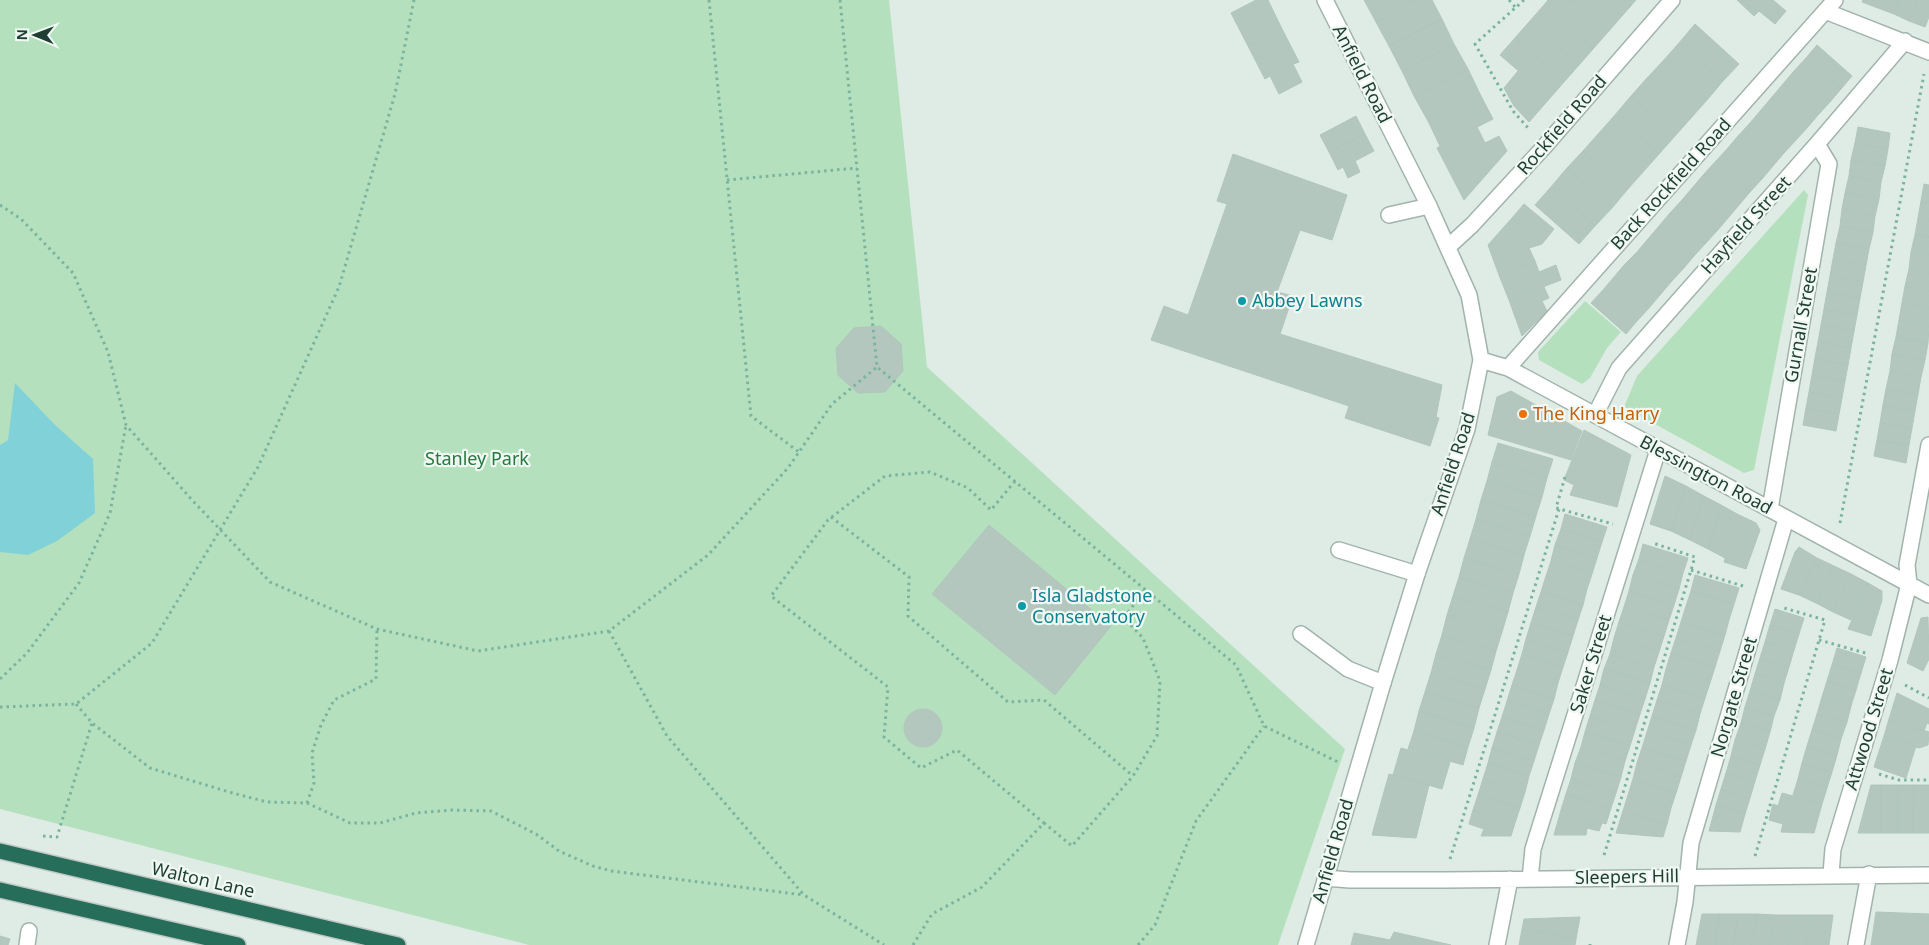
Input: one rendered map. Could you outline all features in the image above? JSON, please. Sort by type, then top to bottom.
[{"type":"highway","name":"Walton Lane","points":[[0,851],[398,945]]},
{"type":"highway","points":[[0,890],[238,945]]},
{"type":"street","name":"Anfield Road","points":[[1306,945],[1417,574],[1467,429],[1482,360],[1470,295],[1429,206],[1325,0]]},
{"type":"street","name":"Rockfield Road","points":[[1448,247],[1472,225],[1544,146],[1672,0]]},
{"type":"street","points":[[1830,5],[1929,52]]},
{"type":"street","name":"Back Rockfield Road","points":[[1508,368],[1830,5]]},
{"type":"street","name":"Hayfield Street","points":[[1595,415],[1620,368],[1905,41]]},
{"type":"street","name":"Gurnall Street","points":[[1770,509],[1829,164],[1817,144]]},
{"type":"street","points":[[1389,216],[1429,206]]},
{"type":"street","name":"Blessington Road","points":[[1482,360],[1508,368],[1929,595]]},
{"type":"street","name":"Attwood Street","points":[[1831,874],[1833,850],[1890,660],[1909,584],[1907,566],[1929,445]]},
{"type":"street","name":"Saker Street","points":[[1530,880],[1533,849],[1658,450]]},
{"type":"street","name":"Norgate Street","points":[[1677,945],[1688,876],[1691,843],[1786,519]]},
{"type":"street","points":[[1339,550],[1417,574]]},
{"type":"street","points":[[1300,634],[1348,669],[1383,683]]},
{"type":"street","points":[[1856,945],[1869,874]]},
{"type":"street","name":"Sleepers Hill","points":[[1325,878],[1350,880],[1530,880],[1749,875],[1929,875]]},
{"type":"street","points":[[1497,945],[1510,879]]},
{"type":"path","points":[[0,707],[76,704],[152,643],[258,467],[339,287],[395,94],[414,0]]},
{"type":"path","points":[[709,0],[750,416],[799,452]]},
{"type":"path","points":[[840,0],[877,366],[1236,665],[1264,726],[1357,772]]},
{"type":"path","points":[[1509,0],[1516,8]]},
{"type":"path","points":[[1524,0],[1475,44],[1513,111],[1544,146]]},
{"type":"path","points":[[1844,499],[1920,94]]},
{"type":"path","points":[[727,180],[857,168]]},
{"type":"path","points":[[0,204],[20,219],[73,273],[108,352],[126,425],[110,513],[79,583],[27,653],[0,679]]},
{"type":"path","points":[[126,425],[192,500],[270,582],[377,629],[478,651],[609,631],[708,555],[788,468],[832,404],[877,366]]},
{"type":"path","points":[[1015,481],[991,510],[968,488],[930,472],[885,476],[831,517],[771,596],[888,687],[884,737],[899,750],[921,768],[958,750],[1072,846],[1133,776],[1157,736],[1160,681],[1143,638],[1124,618],[1145,589]]},
{"type":"path","points":[[1565,477],[1556,508],[1632,533],[1695,557],[1597,878]]},
{"type":"path","points":[[1444,880],[1559,509]]},
{"type":"path","points":[[831,517],[909,577],[908,616],[1008,702],[1044,700],[1133,776]]},
{"type":"path","points":[[1691,570],[1825,620],[1749,875]]},
{"type":"path","points":[[307,803],[314,783],[312,753],[321,725],[334,700],[376,679],[377,629]]},
{"type":"path","points":[[609,631],[667,736],[804,895],[884,945]]},
{"type":"path","points":[[1819,640],[1890,660]]},
{"type":"path","points":[[76,704],[92,723],[150,768],[266,802],[307,803],[350,823],[380,823],[416,813],[452,810],[491,811],[536,834],[559,851],[593,866],[611,871],[804,895]]},
{"type":"path","points":[[38,835],[57,837],[92,723]]},
{"type":"path","points":[[1138,945],[1155,925],[1196,821],[1264,726]]},
{"type":"path","points":[[1857,767],[1899,780],[1929,779]]},
{"type":"path","points":[[913,945],[932,914],[982,887],[1044,823]]},
{"type":"green space","name":"Stanley Park","points":[[0,0],[889,0],[927,367],[1345,749],[1278,945],[529,945],[0,809]]},
{"type":"green space","points":[[1804,190],[1808,195],[1754,470],[1744,473],[1624,407],[1637,376]]},
{"type":"green space","points":[[1585,301],[1621,332],[1607,348],[1590,378],[1582,384],[1539,360],[1538,352]]},
{"type":"water","points":[[15,383],[55,425],[93,459],[95,513],[57,541],[28,555],[0,552],[0,445],[8,440]]},
{"type":"building","points":[[1256,0],[1268,0],[1282,29],[1248,46],[1231,13]]},
{"type":"building","points":[[1364,0],[1418,0],[1376,22]]},
{"type":"building","points":[[1418,0],[1432,0],[1442,19],[1389,46],[1376,22]]},
{"type":"building","points":[[1548,0],[1571,0],[1608,32],[1593,49],[1544,5]]},
{"type":"building","points":[[1571,0],[1605,0],[1622,16],[1608,32]]},
{"type":"building","points":[[1605,0],[1636,0],[1622,16]]},
{"type":"building","points":[[1737,0],[1773,0],[1786,11],[1775,24],[1759,11],[1754,16]]},
{"type":"building","points":[[1863,0],[1881,0],[1878,8],[1862,2]]},
{"type":"building","points":[[1881,0],[1899,0],[1894,14],[1878,8]]},
{"type":"building","points":[[1899,0],[1917,0],[1909,21],[1894,14]]},
{"type":"building","points":[[1917,0],[1929,0],[1929,17],[1925,27],[1909,21]]},
{"type":"building","points":[[1544,5],[1593,49],[1579,65],[1529,22]]},
{"type":"building","points":[[1442,19],[1454,44],[1402,71],[1389,46]]},
{"type":"building","points":[[1529,22],[1579,65],[1564,82],[1515,38]]},
{"type":"building","points":[[1695,24],[1739,64],[1723,81],[1679,43]]},
{"type":"building","points":[[1282,29],[1299,62],[1293,64],[1302,82],[1279,94],[1270,76],[1265,79],[1248,46]]},
{"type":"building","points":[[1515,38],[1564,82],[1550,98],[1500,55]]},
{"type":"building","points":[[1679,43],[1723,81],[1707,100],[1663,61]]},
{"type":"building","points":[[1454,44],[1468,69],[1414,96],[1402,71]]},
{"type":"building","points":[[1817,45],[1852,76],[1841,89],[1806,58]]},
{"type":"building","points":[[1806,58],[1841,89],[1830,102],[1794,71]]},
{"type":"building","points":[[1663,61],[1707,100],[1691,118],[1647,78]]},
{"type":"building","points":[[1468,69],[1480,94],[1428,121],[1414,96]]},
{"type":"building","points":[[1518,71],[1550,98],[1529,122],[1514,106],[1504,88]]},
{"type":"building","points":[[1794,71],[1830,102],[1818,115],[1783,84]]},
{"type":"building","points":[[1647,78],[1691,118],[1675,136],[1631,96]]},
{"type":"building","points":[[1783,84],[1818,115],[1807,128],[1772,97]]},
{"type":"building","points":[[1480,94],[1493,119],[1440,146],[1428,121]]},
{"type":"building","points":[[1631,96],[1675,136],[1659,154],[1615,115]]},
{"type":"building","points":[[1772,97],[1807,128],[1796,140],[1761,110]]},
{"type":"building","points":[[1761,110],[1796,140],[1784,153],[1750,123]]},
{"type":"building","points":[[1615,115],[1659,154],[1643,172],[1599,133]]},
{"type":"building","points":[[1356,116],[1365,134],[1329,152],[1320,135]]},
{"type":"building","points":[[1750,123],[1784,153],[1773,166],[1738,136]]},
{"type":"building","points":[[1477,127],[1485,143],[1499,136],[1507,151],[1464,200],[1437,148]]},
{"type":"building","points":[[1858,127],[1890,133],[1888,149],[1855,143]]},
{"type":"building","points":[[1599,133],[1643,172],[1627,190],[1583,151]]},
{"type":"building","points":[[1365,134],[1374,151],[1355,161],[1360,172],[1348,178],[1343,167],[1338,170],[1329,152]]},
{"type":"building","points":[[1738,136],[1773,166],[1762,179],[1727,149]]},
{"type":"building","points":[[1855,143],[1888,149],[1885,166],[1851,160]]},
{"type":"building","points":[[1727,149],[1762,179],[1750,192],[1716,161]]},
{"type":"building","points":[[1583,151],[1627,190],[1612,208],[1567,168]]},
{"type":"building","name":"Abbey Lawns","points":[[1233,154],[1347,195],[1332,240],[1300,230],[1277,292],[1293,296],[1280,334],[1442,385],[1436,417],[1439,418],[1430,446],[1345,418],[1349,406],[1151,340],[1164,306],[1188,315],[1227,204],[1217,201]]},
{"type":"building","points":[[1851,160],[1885,166],[1881,182],[1849,176]]},
{"type":"building","points":[[1716,161],[1750,192],[1739,205],[1704,174]]},
{"type":"building","points":[[1567,168],[1612,208],[1595,226],[1551,187]]},
{"type":"building","points":[[1704,174],[1739,205],[1728,218],[1693,187]]},
{"type":"building","points":[[1849,176],[1881,182],[1879,199],[1845,193]]},
{"type":"building","points":[[1924,184],[1929,185],[1929,202],[1921,201]]},
{"type":"building","points":[[1551,187],[1595,226],[1579,244],[1535,205]]},
{"type":"building","points":[[1693,187],[1728,218],[1717,231],[1682,200]]},
{"type":"building","points":[[1845,193],[1879,199],[1875,216],[1842,209]]},
{"type":"building","points":[[1682,200],[1717,231],[1705,244],[1670,213]]},
{"type":"building","points":[[1921,201],[1929,202],[1929,220],[1918,218]]},
{"type":"building","points":[[1524,204],[1554,229],[1542,244],[1512,218]]},
{"type":"building","points":[[1842,209],[1875,216],[1873,232],[1840,226]]},
{"type":"building","points":[[1670,213],[1705,244],[1694,256],[1659,226]]},
{"type":"building","points":[[1512,218],[1542,244],[1529,248],[1535,261],[1499,275],[1488,245]]},
{"type":"building","points":[[1918,218],[1929,220],[1929,237],[1915,235]]},
{"type":"building","points":[[1659,226],[1694,256],[1683,269],[1648,239]]},
{"type":"building","points":[[1840,226],[1873,232],[1869,249],[1836,243]]},
{"type":"building","points":[[1915,235],[1929,237],[1929,255],[1911,252]]},
{"type":"building","points":[[1648,239],[1683,269],[1671,282],[1637,252]]},
{"type":"building","points":[[1836,243],[1869,249],[1866,265],[1833,259]]},
{"type":"building","points":[[1637,252],[1671,282],[1660,295],[1625,264]]},
{"type":"building","points":[[1911,252],[1929,255],[1929,273],[1909,269]]},
{"type":"building","points":[[1833,259],[1866,265],[1863,282],[1830,276]]},
{"type":"building","points":[[1535,261],[1539,272],[1556,265],[1561,280],[1509,300],[1499,275]]},
{"type":"building","points":[[1625,264],[1660,295],[1649,308],[1614,277]]},
{"type":"building","points":[[1909,269],[1929,273],[1929,291],[1905,286]]},
{"type":"building","points":[[1830,276],[1863,282],[1860,298],[1827,292]]},
{"type":"building","points":[[1614,277],[1649,308],[1637,321],[1603,290]]},
{"type":"building","points":[[1905,286],[1929,291],[1929,308],[1902,303]]},
{"type":"building","points":[[1544,287],[1549,298],[1542,301],[1547,311],[1522,336],[1509,300]]},
{"type":"building","points":[[1603,290],[1637,321],[1626,334],[1591,303]]},
{"type":"building","points":[[1827,292],[1860,298],[1857,315],[1824,309]]},
{"type":"building","points":[[1902,303],[1929,308],[1929,326],[1899,320]]},
{"type":"building","points":[[1824,309],[1857,315],[1854,331],[1821,325]]},
{"type":"building","points":[[1899,320],[1929,326],[1928,343],[1896,337]]},
{"type":"building","points":[[1821,325],[1854,331],[1851,348],[1818,342]]},
{"type":"building","points":[[881,326],[901,344],[903,371],[885,392],[858,393],[838,375],[836,348],[854,328]]},
{"type":"building","points":[[1896,337],[1928,343],[1925,360],[1892,354]]},
{"type":"building","points":[[1818,342],[1851,348],[1848,365],[1815,358]]},
{"type":"building","points":[[1892,354],[1925,360],[1921,377],[1890,371]]},
{"type":"building","points":[[1815,358],[1848,365],[1845,381],[1812,375]]},
{"type":"building","points":[[1890,371],[1921,377],[1918,394],[1886,389]]},
{"type":"building","points":[[1812,375],[1845,381],[1842,398],[1809,392]]},
{"type":"building","points":[[1886,389],[1918,394],[1915,411],[1883,405]]},
{"type":"building","name":"The King Harry","points":[[1511,391],[1582,431],[1571,460],[1488,435],[1497,397]]},
{"type":"building","points":[[1809,392],[1842,398],[1839,414],[1806,408]]},
{"type":"building","points":[[1883,405],[1915,411],[1912,428],[1880,423]]},
{"type":"building","points":[[1806,408],[1839,414],[1836,431],[1803,425]]},
{"type":"building","points":[[1880,423],[1912,428],[1909,445],[1877,440]]},
{"type":"building","points":[[1584,430],[1631,455],[1617,507],[1570,495],[1574,485],[1564,480]]},
{"type":"building","points":[[1877,440],[1909,445],[1906,463],[1874,456]]},
{"type":"building","points":[[1498,443],[1553,459],[1547,478],[1492,462]]},
{"type":"building","points":[[1492,462],[1547,478],[1542,497],[1487,481]]},
{"type":"building","points":[[1665,476],[1686,486],[1671,531],[1650,524]]},
{"type":"building","points":[[1487,481],[1542,497],[1536,516],[1481,500]]},
{"type":"building","points":[[1686,486],[1704,496],[1690,540],[1671,531]]},
{"type":"building","points":[[1704,496],[1721,505],[1708,549],[1690,540]]},
{"type":"building","points":[[1481,500],[1536,516],[1530,536],[1476,519]]},
{"type":"building","points":[[1721,505],[1739,515],[1725,558],[1708,549]]},
{"type":"building","points":[[1565,514],[1607,527],[1602,542],[1561,529]]},
{"type":"building","points":[[1739,515],[1756,523],[1760,530],[1746,569],[1724,562]]},
{"type":"building","points":[[1476,519],[1530,536],[1524,555],[1470,539]]},
{"type":"building","points":[[989,525],[1111,626],[1055,695],[932,594]]},
{"type":"building","points":[[1561,529],[1602,542],[1597,558],[1555,545]]},
{"type":"building","points":[[1470,539],[1524,555],[1519,574],[1464,558]]},
{"type":"building","points":[[1643,544],[1688,558],[1683,573],[1639,559]]},
{"type":"building","points":[[1555,545],[1597,558],[1592,574],[1551,561]]},
{"type":"building","points":[[1799,547],[1817,558],[1799,595],[1781,589],[1795,552]]},
{"type":"building","points":[[1464,558],[1519,574],[1513,593],[1459,577]]},
{"type":"building","points":[[1817,558],[1834,566],[1816,603],[1799,595]]},
{"type":"building","points":[[1639,559],[1683,573],[1679,589],[1633,575]]},
{"type":"building","points":[[1551,561],[1592,574],[1587,589],[1546,576]]},
{"type":"building","points":[[1834,566],[1851,574],[1833,612],[1816,603]]},
{"type":"building","points":[[1851,574],[1868,583],[1851,620],[1833,612]]},
{"type":"building","points":[[1633,575],[1679,589],[1674,605],[1629,591]]},
{"type":"building","points":[[1695,575],[1739,588],[1734,604],[1691,591]]},
{"type":"building","points":[[1546,576],[1587,589],[1583,605],[1541,592]]},
{"type":"building","points":[[1459,577],[1513,593],[1508,612],[1453,596]]},
{"type":"building","points":[[1868,583],[1882,591],[1882,600],[1871,636],[1848,629]]},
{"type":"building","points":[[1629,591],[1674,605],[1669,620],[1624,607]]},
{"type":"building","points":[[1691,591],[1734,604],[1729,620],[1686,606]]},
{"type":"building","points":[[1541,592],[1583,605],[1578,620],[1536,607]]},
{"type":"building","points":[[1453,596],[1508,612],[1502,632],[1447,615]]},
{"type":"building","points":[[1686,606],[1729,620],[1725,635],[1681,622]]},
{"type":"building","points":[[1536,607],[1578,620],[1573,636],[1531,623]]},
{"type":"building","points":[[1624,607],[1669,620],[1664,636],[1619,622]]},
{"type":"building","points":[[1775,609],[1804,618],[1799,634],[1770,625]]},
{"type":"building","points":[[1447,615],[1502,632],[1496,651],[1442,635]]},
{"type":"building","points":[[1928,617],[1929,659],[1923,671],[1907,663],[1921,618]]},
{"type":"building","points":[[1619,622],[1664,636],[1659,652],[1614,638]]},
{"type":"building","points":[[1681,622],[1725,635],[1720,651],[1676,638]]},
{"type":"building","points":[[1531,623],[1573,636],[1568,652],[1526,639]]},
{"type":"building","points":[[1770,625],[1799,634],[1794,650],[1765,642]]},
{"type":"building","points":[[1442,635],[1496,651],[1491,670],[1436,654]]},
{"type":"building","points":[[1614,638],[1659,652],[1654,667],[1610,654]]},
{"type":"building","points":[[1676,638],[1720,651],[1715,667],[1671,653]]},
{"type":"building","points":[[1526,639],[1568,652],[1563,667],[1522,654]]},
{"type":"building","points":[[1765,642],[1794,650],[1789,667],[1760,658]]},
{"type":"building","points":[[1837,648],[1866,657],[1861,673],[1832,665]]},
{"type":"building","points":[[1671,653],[1715,667],[1710,683],[1666,669]]},
{"type":"building","points":[[1436,654],[1491,670],[1485,689],[1431,673]]},
{"type":"building","points":[[1522,654],[1563,667],[1558,683],[1517,670]]},
{"type":"building","points":[[1610,654],[1654,667],[1650,683],[1604,669]]},
{"type":"building","points":[[1760,658],[1789,667],[1784,683],[1755,674]]},
{"type":"building","points":[[1832,665],[1861,673],[1856,690],[1827,681]]},
{"type":"building","points":[[1604,669],[1650,683],[1645,699],[1600,685]]},
{"type":"building","points":[[1666,669],[1710,683],[1705,698],[1662,685]]},
{"type":"building","points":[[1517,670],[1558,683],[1554,699],[1512,685]]},
{"type":"building","points":[[1431,673],[1485,689],[1479,708],[1425,692]]},
{"type":"building","points":[[1755,674],[1784,683],[1780,700],[1750,691]]},
{"type":"building","points":[[1827,681],[1856,690],[1851,706],[1822,697]]},
{"type":"building","points":[[1512,685],[1554,699],[1549,714],[1507,701]]},
{"type":"building","points":[[1600,685],[1645,699],[1640,714],[1595,700]]},
{"type":"building","points":[[1662,685],[1705,698],[1700,714],[1657,700]]},
{"type":"building","points":[[1750,691],[1780,700],[1774,716],[1745,707]]},
{"type":"building","points":[[1425,692],[1479,708],[1474,728],[1419,711]]},
{"type":"building","points":[[1897,693],[1929,709],[1929,724],[1927,723],[1924,731],[1889,719]]},
{"type":"building","points":[[1822,697],[1851,706],[1847,722],[1817,714]]},
{"type":"building","points":[[1595,700],[1640,714],[1635,730],[1590,716]]},
{"type":"building","points":[[1657,700],[1700,714],[1696,730],[1652,716]]},
{"type":"building","points":[[1507,701],[1549,714],[1544,730],[1502,717]]},
{"type":"building","points":[[1745,707],[1774,716],[1770,732],[1741,723]]},
{"type":"building","points":[[923,709],[937,714],[942,728],[937,742],[923,747],[909,742],[904,728],[909,714]]},
{"type":"building","points":[[1419,711],[1474,728],[1468,747],[1414,731]]},
{"type":"building","points":[[1817,714],[1847,722],[1841,739],[1812,730]]},
{"type":"building","points":[[1590,716],[1635,730],[1630,746],[1585,732]]},
{"type":"building","points":[[1652,716],[1696,730],[1691,745],[1647,732]]},
{"type":"building","points":[[1502,717],[1544,730],[1539,745],[1497,732]]},
{"type":"building","points":[[1889,719],[1929,732],[1928,745],[1919,748],[1884,736]]},
{"type":"building","points":[[1741,723],[1770,732],[1765,749],[1735,740]]},
{"type":"building","points":[[1812,730],[1841,739],[1837,755],[1807,746]]},
{"type":"building","points":[[1414,731],[1468,747],[1463,765],[1408,749]]},
{"type":"building","points":[[1497,732],[1539,745],[1534,761],[1492,748]]},
{"type":"building","points":[[1585,732],[1630,746],[1625,761],[1581,747]]},
{"type":"building","points":[[1647,732],[1691,745],[1686,761],[1642,748]]},
{"type":"building","points":[[1884,736],[1916,746],[1906,778],[1874,767]]},
{"type":"building","points":[[1735,740],[1765,749],[1760,765],[1731,756]]},
{"type":"building","points":[[1807,746],[1837,755],[1832,772],[1802,763]]},
{"type":"building","points":[[1581,747],[1625,761],[1621,777],[1575,763]]},
{"type":"building","points":[[1401,748],[1450,762],[1442,789],[1393,775]]},
{"type":"building","points":[[1492,748],[1534,761],[1529,776],[1488,763]]},
{"type":"building","points":[[1642,748],[1686,761],[1681,777],[1637,763]]},
{"type":"building","points":[[1731,756],[1760,765],[1755,781],[1726,773]]},
{"type":"building","points":[[1488,763],[1529,776],[1525,792],[1483,779]]},
{"type":"building","points":[[1575,763],[1621,777],[1616,793],[1571,779]]},
{"type":"building","points":[[1637,763],[1681,777],[1676,793],[1633,779]]},
{"type":"building","points":[[1802,763],[1832,772],[1827,788],[1798,779]]},
{"type":"building","points":[[1726,773],[1755,781],[1750,798],[1721,789]]},
{"type":"building","points":[[1389,774],[1429,785],[1416,838],[1372,835]]},
{"type":"building","points":[[1483,779],[1525,792],[1520,808],[1478,795]]},
{"type":"building","points":[[1571,779],[1616,793],[1611,808],[1566,794]]},
{"type":"building","points":[[1633,779],[1676,793],[1671,808],[1628,795]]},
{"type":"building","points":[[1798,779],[1827,788],[1822,804],[1793,795]]},
{"type":"building","points":[[1871,785],[1881,785],[1880,833],[1858,833]]},
{"type":"building","points":[[1881,785],[1897,785],[1897,833],[1880,833]]},
{"type":"building","points":[[1897,785],[1914,785],[1913,833],[1897,833]]},
{"type":"building","points":[[1914,785],[1929,785],[1929,833],[1913,833]]},
{"type":"building","points":[[1721,789],[1750,798],[1745,814],[1716,805]]},
{"type":"building","points":[[1782,793],[1822,804],[1814,833],[1781,832],[1783,824],[1769,820],[1773,804],[1778,806]]},
{"type":"building","points":[[1566,794],[1611,808],[1606,824],[1561,810]]},
{"type":"building","points":[[1478,795],[1520,808],[1515,823],[1473,810]]},
{"type":"building","points":[[1628,795],[1671,808],[1667,824],[1623,811]]},
{"type":"building","points":[[1716,805],[1745,814],[1740,832],[1709,831]]},
{"type":"building","points":[[1473,810],[1515,823],[1511,836],[1481,836],[1484,829],[1469,824]]},
{"type":"building","points":[[1561,810],[1602,823],[1599,831],[1587,828],[1586,835],[1554,835]]},
{"type":"building","points":[[1623,811],[1667,824],[1663,837],[1616,833]]},
{"type":"building","points":[[1876,912],[1929,914],[1929,945],[1871,945]]},
{"type":"building","points":[[1702,914],[1720,914],[1715,945],[1696,945]]},
{"type":"building","points":[[1720,914],[1739,914],[1733,945],[1715,945]]},
{"type":"building","points":[[1739,914],[1757,914],[1751,945],[1733,945]]},
{"type":"building","points":[[1757,914],[1775,915],[1770,945],[1751,945]]},
{"type":"building","points":[[1775,915],[1794,915],[1788,945],[1770,945]]},
{"type":"building","points":[[1794,915],[1812,915],[1806,945],[1788,945]]},
{"type":"building","points":[[1812,915],[1833,915],[1829,945],[1806,945]]},
{"type":"building","points":[[1580,917],[1576,939],[1522,929],[1524,919]]},
{"type":"building","points":[[1522,929],[1576,939],[1575,945],[1519,945]]},
{"type":"building","points":[[1394,932],[1451,945],[1351,945],[1354,933],[1390,940]]},
{"type":"building","points":[[0,936],[10,939],[8,945],[0,945]]},
{"type":"place","name":"Abbey Lawns","points":[[1242,301]]},
{"type":"place","name":"The King Harry","points":[[1523,414]]},
{"type":"place","name":"Isla Gladstone Conservatory","points":[[1022,606]]}]
